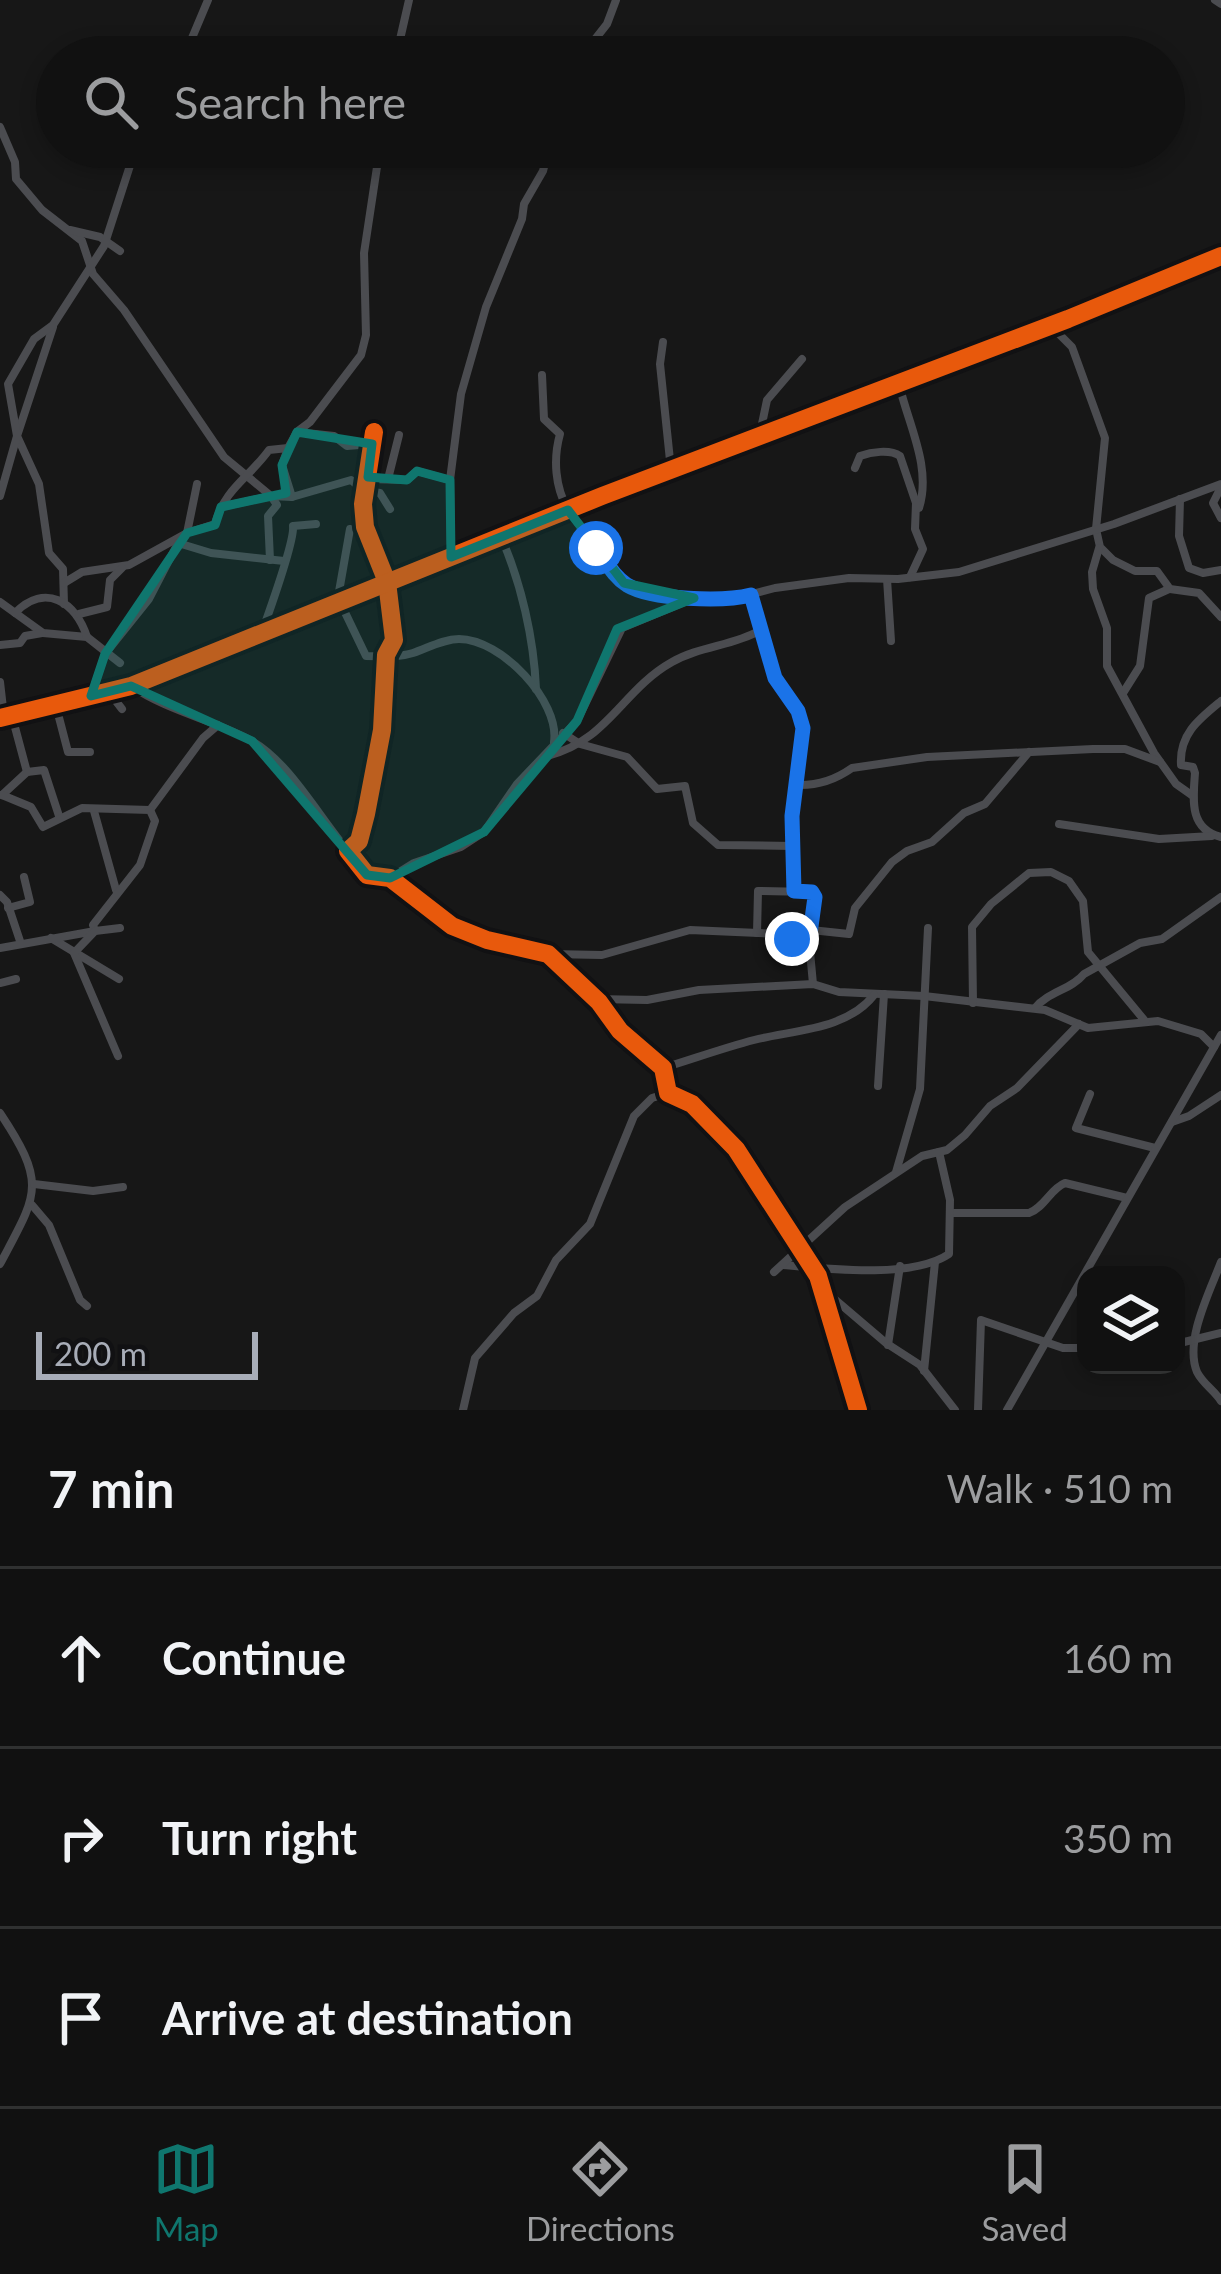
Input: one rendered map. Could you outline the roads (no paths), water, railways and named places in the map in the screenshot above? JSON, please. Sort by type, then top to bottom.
[{"type":"street","points":[[193,36],[208,0]]},
{"type":"street","points":[[401,36],[409,0]]},
{"type":"street","points":[[598,36],[616,0]]},
{"type":"street","points":[[0,127],[16,179],[42,210],[82,241],[91,268],[224,457],[271,496],[277,508],[268,517],[270,560]]},
{"type":"street","points":[[0,496],[53,326],[105,241],[127,168]]},
{"type":"street","points":[[292,497],[282,466],[288,448],[361,355],[366,335],[364,253],[377,168]]},
{"type":"street","points":[[451,557],[450,480],[461,394],[486,307],[524,204],[544,168]]},
{"type":"street","points":[[68,230],[105,241],[120,251]]},
{"type":"street","points":[[6,717],[131,686],[1221,256]]},
{"type":"street","points":[[53,326],[34,339],[8,384],[17,436],[39,484],[49,553],[63,569],[64,604]]},
{"type":"street","points":[[1051,326],[1072,347],[1105,438],[1096,529],[1100,547],[1135,571],[1157,571],[1170,589]]},
{"type":"street","points":[[663,342],[660,364],[671,470]]},
{"type":"street","points":[[758,438],[767,400],[802,358]]},
{"type":"street","points":[[542,375],[544,419],[560,434],[554,454],[560,496],[624,583],[649,593],[733,599],[849,578],[959,572],[1221,486]]},
{"type":"street","points":[[899,384],[920,454],[923,493],[916,514]]},
{"type":"street","points":[[296,432],[334,436],[347,446],[372,444]]},
{"type":"street","points":[[348,850],[361,835],[379,747],[386,657],[394,640],[387,582],[365,527],[363,490],[374,432]]},
{"type":"street","points":[[388,478],[399,435]]},
{"type":"street","points":[[64,583],[82,572],[123,566],[215,524],[227,492],[269,450],[288,448]]},
{"type":"street","points":[[855,468],[860,456],[896,452],[913,491],[915,529],[923,549],[909,578]]},
{"type":"street","points":[[368,478],[407,481],[417,471],[450,480]]},
{"type":"street","points":[[221,507],[271,496],[292,497],[340,480],[358,482],[363,490],[380,493],[390,509]]},
{"type":"street","points":[[91,697],[105,654],[148,599],[187,533],[197,484]]},
{"type":"street","points":[[1221,486],[1213,503],[1221,518]]},
{"type":"street","points":[[1180,499],[1179,536],[1190,568],[1203,573],[1221,570]]},
{"type":"street","points":[[262,632],[295,538],[293,526],[316,524]]},
{"type":"street","points":[[350,529],[338,602],[362,654],[413,653],[461,638],[507,660],[536,691],[553,715],[554,744]]},
{"type":"street","points":[[501,537],[514,566],[535,663],[536,691]]},
{"type":"street","points":[[178,543],[211,553],[284,561]]},
{"type":"street","points":[[1100,547],[1094,558],[1093,589],[1107,628],[1107,666],[1160,762],[1176,784],[1193,796]]},
{"type":"street","points":[[80,614],[107,607],[110,580],[123,566]]},
{"type":"street","points":[[887,579],[891,641]]},
{"type":"street","points":[[1123,694],[1140,666],[1149,598],[1170,589],[1199,592],[1221,616]]},
{"type":"street","points":[[751,595],[775,678],[798,711],[803,728],[796,785],[794,891]]},
{"type":"street","points":[[15,613],[27,601],[46,598],[64,604],[80,614],[87,637],[120,663]]},
{"type":"street","points":[[391,878],[413,863],[461,847],[484,832],[517,784],[577,721],[622,628],[694,598]]},
{"type":"street","points":[[0,602],[43,633]]},
{"type":"street","points":[[272,603],[277,616],[287,623]]},
{"type":"street","points":[[545,756],[593,736],[670,663],[759,631]]},
{"type":"street","points":[[0,645],[43,633],[87,637]]},
{"type":"street","points":[[0,682],[6,717],[27,772]]},
{"type":"street","points":[[131,686],[160,704],[252,741],[290,774],[367,875],[391,878],[452,926],[487,940],[548,953],[602,955],[691,930],[782,934],[809,941]]},
{"type":"street","points":[[109,692],[122,709]]},
{"type":"street","points":[[1217,836],[1206,832],[1194,814],[1193,766],[1181,765],[1180,748],[1189,730],[1221,700]]},
{"type":"street","points":[[56,706],[68,752],[90,752]]},
{"type":"street","points":[[150,810],[218,725]]},
{"type":"street","points":[[563,733],[580,744],[627,757],[657,789],[685,787],[693,823],[718,845],[793,845]]},
{"type":"street","points":[[796,785],[812,786],[852,768],[898,761],[1030,751],[1125,749],[1160,762]]},
{"type":"street","points":[[811,930],[849,934],[855,908],[892,862],[932,842],[964,814],[985,804],[1030,751]]},
{"type":"street","points":[[44,770],[59,816],[56,823],[43,826],[31,807],[1,795],[27,772],[44,770]]},
{"type":"street","points":[[59,816],[82,808],[150,810]]},
{"type":"street","points":[[95,931],[93,925],[145,855],[155,821],[150,810]]},
{"type":"street","points":[[94,811],[116,892]]},
{"type":"street","points":[[1059,824],[1159,839],[1217,836]]},
{"type":"street","points":[[973,1003],[972,928],[991,904],[1029,873],[1051,872],[1069,880],[1083,901],[1088,952],[1145,1021]]},
{"type":"street","points":[[8,908],[30,902],[24,877]]},
{"type":"street","points":[[757,933],[758,890],[812,892],[813,984]]},
{"type":"street","points":[[0,896],[20,941]]},
{"type":"street","points":[[1034,1008],[1044,997],[1140,943],[1162,939],[1221,897]]},
{"type":"street","points":[[0,947],[120,928]]},
{"type":"street","points":[[896,1172],[920,1089],[928,928]]},
{"type":"street","points":[[74,952],[95,931]]},
{"type":"street","points":[[49,938],[119,979]]},
{"type":"street","points":[[74,952],[118,1056]]},
{"type":"street","points":[[548,953],[596,999],[620,1031],[663,1068],[668,1093]]},
{"type":"street","points":[[0,983],[16,980]]},
{"type":"street","points":[[596,999],[647,1000],[699,990],[813,984],[839,992],[925,995],[1034,1008],[1103,1029],[1145,1021],[1182,1026],[1201,1034],[1214,1047]]},
{"type":"street","points":[[663,1068],[748,1042],[810,1030],[866,1006],[879,993]]},
{"type":"street","points":[[878,1086],[879,993]]},
{"type":"street","points":[[939,1152],[951,1213],[949,1254],[935,1262],[865,1272],[778,1269],[845,1207],[922,1156],[939,1152],[965,1135],[1079,1024]]},
{"type":"street","points":[[1007,1410],[1221,1035]]},
{"type":"street","points":[[463,1410],[475,1358],[514,1313],[537,1296],[556,1260],[590,1224],[634,1116],[652,1098],[668,1093],[692,1104],[736,1148],[812,1267],[825,1291],[858,1410]]},
{"type":"street","points":[[1090,1094],[1076,1128],[1155,1148]]},
{"type":"street","points":[[1170,1122],[1190,1117],[1221,1095]]},
{"type":"street","points":[[0,1113],[34,1184],[32,1204],[0,1264]]},
{"type":"street","points":[[34,1184],[122,1191]]},
{"type":"street","points":[[951,1213],[1029,1213],[1065,1184],[1127,1198]]},
{"type":"street","points":[[32,1204],[49,1225],[80,1300],[87,1306]]},
{"type":"street","points":[[924,1371],[935,1262]]},
{"type":"street","points":[[1221,1262],[1196,1340],[1194,1364],[1221,1401]]},
{"type":"street","points":[[889,1345],[900,1267]]},
{"type":"street","points":[[825,1291],[924,1371],[956,1410]]},
{"type":"street","points":[[978,1410],[981,1320],[1063,1348],[1077,1348]]},
{"type":"street","points":[[1185,1342],[1221,1333]]}]
